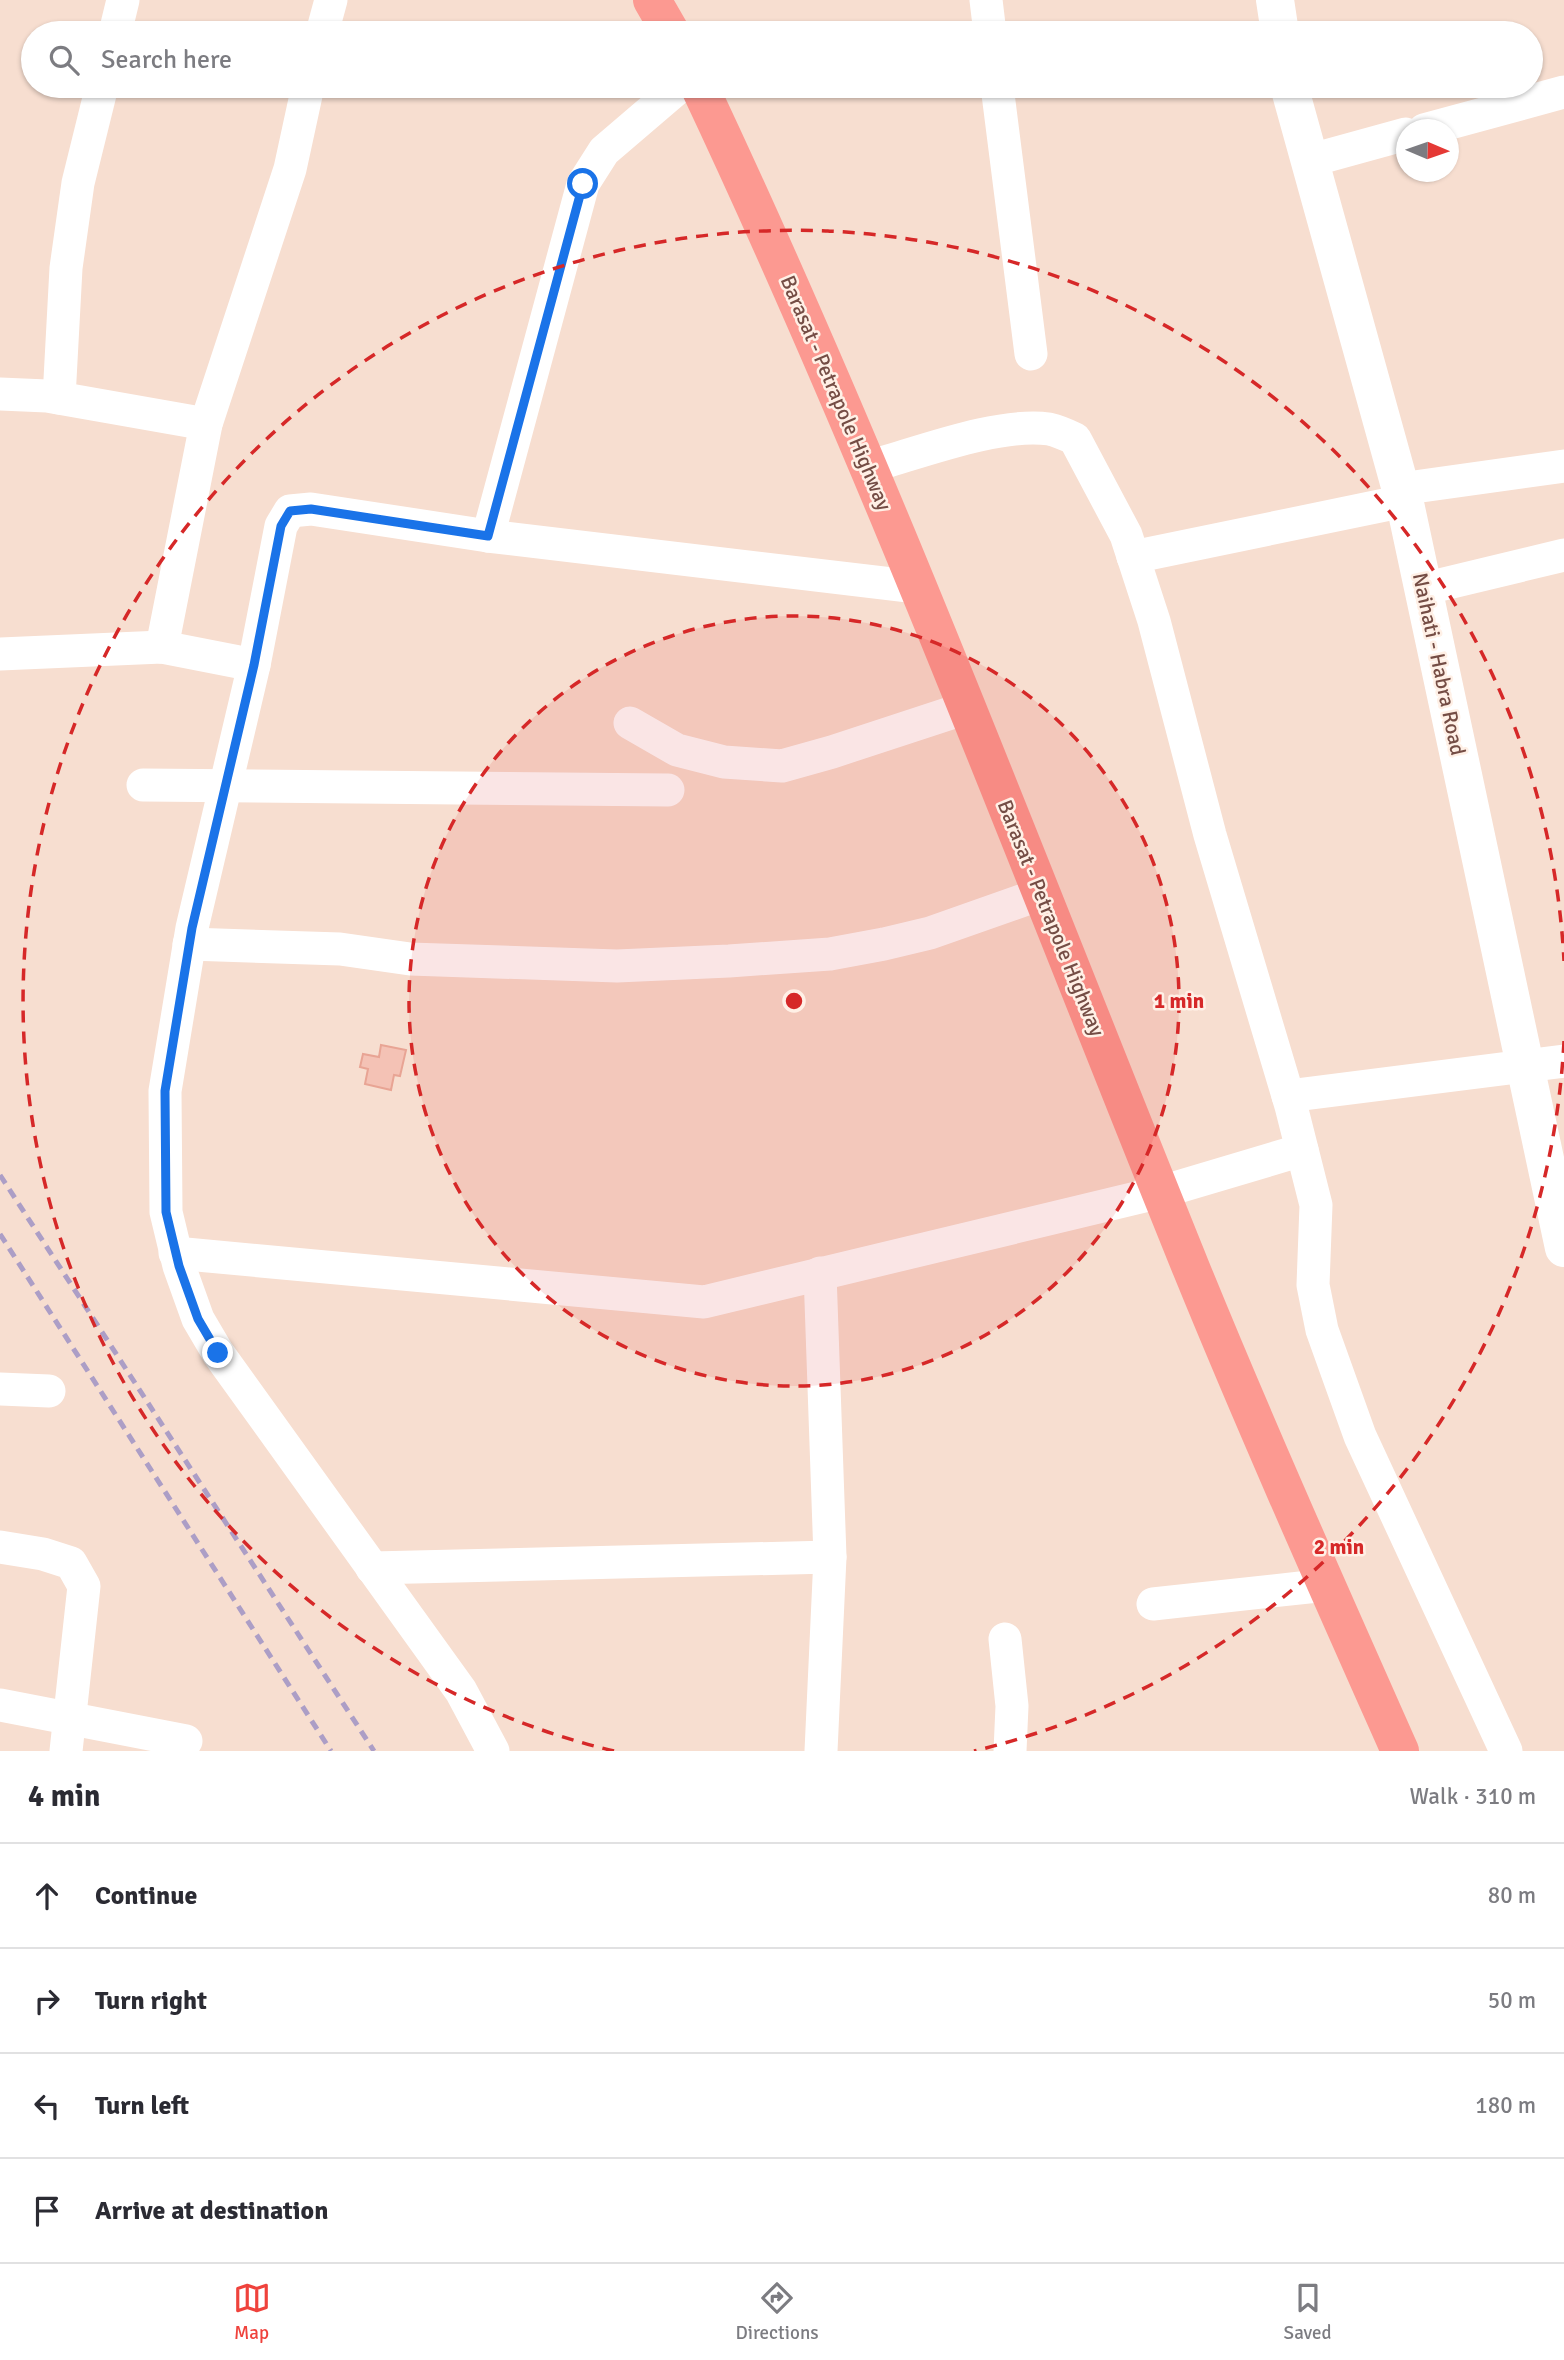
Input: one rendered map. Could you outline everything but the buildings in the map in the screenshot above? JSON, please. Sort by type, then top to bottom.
[{"type":"highway","points":[[652,0],[664,21]]},
{"type":"highway","name":"Barasat - Petrapole Highway","points":[[705,98],[750,194],[868,467],[1161,1192],[1327,1585],[1401,1751]]},
{"type":"main road","points":[[1275,0],[1278,21]]},
{"type":"main road","name":"Naihati - Habra Road","points":[[1292,98],[1402,495],[1564,1248]]},
{"type":"street","points":[[118,21],[123,0]]},
{"type":"street","points":[[325,21],[331,0]]},
{"type":"street","points":[[986,0],[989,21]]},
{"type":"street","points":[[1543,98],[1564,92]]},
{"type":"street","points":[[59,398],[66,268],[78,183],[99,98]]},
{"type":"street","points":[[162,647],[206,424],[290,169],[305,98]]},
{"type":"street","points":[[488,536],[583,184],[604,151],[666,98]]},
{"type":"street","points":[[999,98],[1031,354]]},
{"type":"street","points":[[1459,120],[1542,98]]},
{"type":"street","points":[[1308,161],[1396,137]]},
{"type":"street","points":[[0,394],[59,398],[206,424]]},
{"type":"street","points":[[868,467],[988,433],[1049,429],[1075,439],[1126,535],[1154,621],[1210,835],[1288,1096],[1316,1205],[1313,1285],[1322,1330],[1360,1436],[1506,1751]]},
{"type":"street","points":[[1133,557],[1402,495],[1564,466]]},
{"type":"street","points":[[493,1751],[461,1690],[218,1353],[198,1319],[175,1252],[166,1212],[165,1091],[189,944],[254,665],[281,526],[290,511],[311,509],[488,536],[917,587]]},
{"type":"street","points":[[1423,589],[1564,555]]},
{"type":"street","points":[[0,654],[162,647],[254,665]]},
{"type":"street","points":[[630,723],[677,750],[724,762],[782,766],[966,708]]},
{"type":"street","points":[[143,785],[668,790]]},
{"type":"street","points":[[189,944],[340,949],[410,959],[617,966],[729,961],[830,954],[884,944],[930,933],[1041,894]]},
{"type":"street","points":[[1288,1096],[1564,1061]]},
{"type":"street","points":[[175,1252],[704,1302],[1161,1192],[1302,1150]]},
{"type":"street","points":[[820,1273],[830,1558],[821,1751]]},
{"type":"street","points":[[0,1388],[49,1391]]},
{"type":"street","points":[[0,1547],[43,1554],[71,1563],[84,1586],[68,1735]]},
{"type":"street","points":[[372,1568],[830,1558]]},
{"type":"street","points":[[1153,1604],[1327,1585]]},
{"type":"street","points":[[1005,1639],[1012,1706],[1010,1751]]},
{"type":"street","points":[[0,1705],[68,1735],[186,1741]]},
{"type":"shaded area","points":[[0,0],[1564,0],[1564,1751],[0,1751]]},
{"type":"railway","points":[[0,1175],[374,1751]]},
{"type":"railway","points":[[0,1234],[331,1751]]},
{"type":"route","points":[[218,1353],[198,1319],[179,1266],[166,1212],[165,1091],[192,928],[254,665],[281,526],[290,511],[311,509],[488,536],[583,184]]}]
